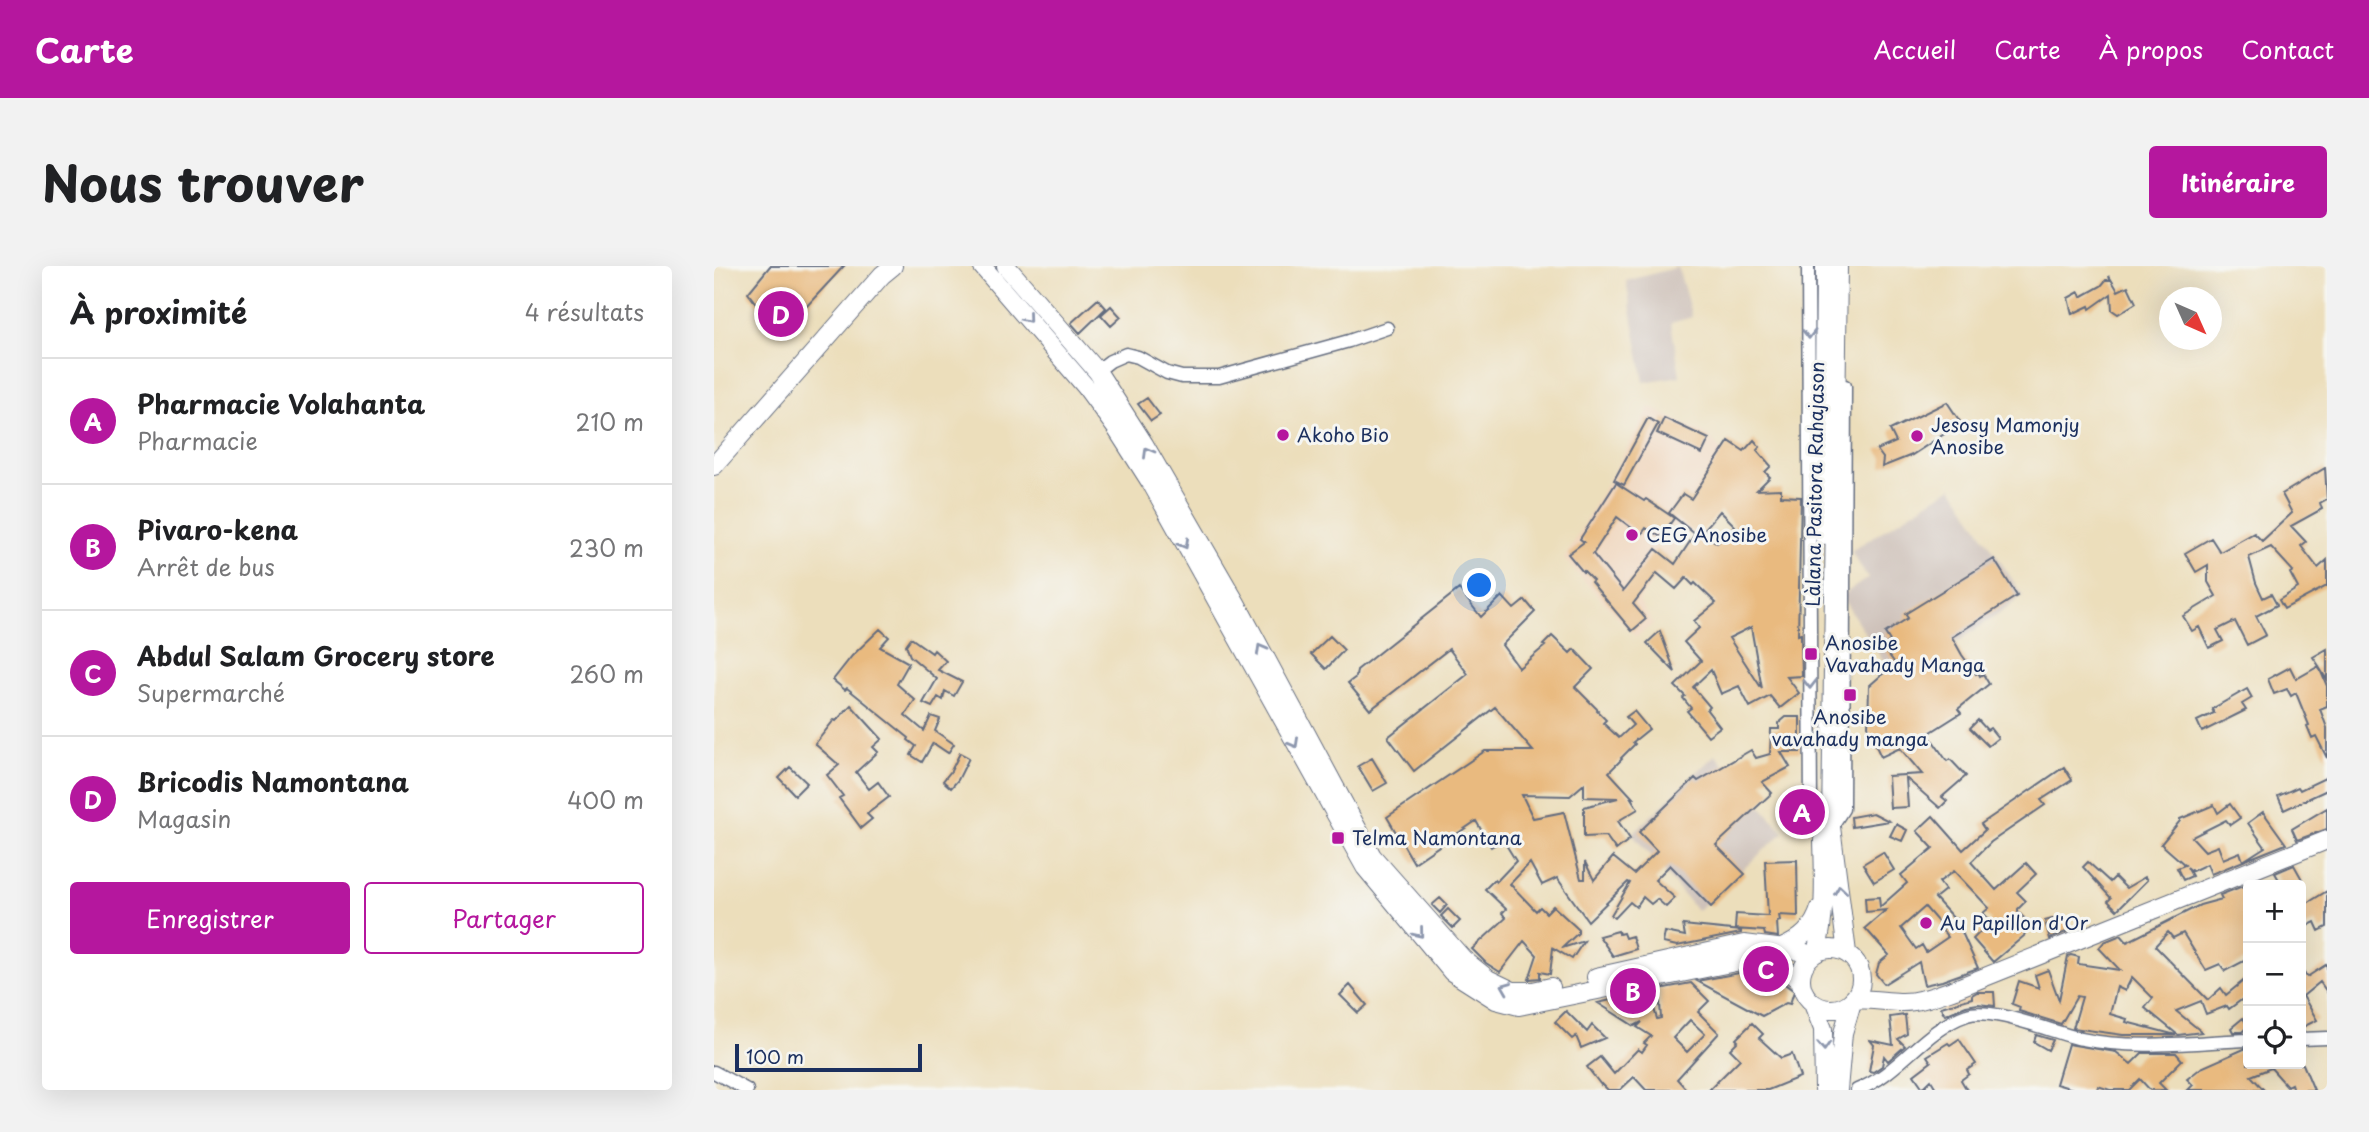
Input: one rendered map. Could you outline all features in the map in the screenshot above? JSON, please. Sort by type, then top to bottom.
[{"type":"street","points":[[714,448],[880,266]]},
{"type":"street","points":[[714,466],[882,275],[893,266]]},
{"type":"street","points":[[982,266],[1086,387],[1116,428],[1153,486],[1365,867],[1452,972],[1496,1000],[1511,1006],[1755,958],[1782,966],[1801,982]]},
{"type":"street","points":[[1006,266],[1097,371],[1144,444],[1236,603],[1372,856],[1463,959],[1488,979],[1513,991],[1524,992],[1744,944],[1813,955]]},
{"type":"street","points":[[1808,266],[1811,811],[1827,826],[1843,809],[1845,266]]},
{"type":"street","name":"Làlana Pasitora Rahajason","points":[[1825,266],[1827,826],[1847,953]]},
{"type":"street","name":"Làlana Pasitora Rahajason","points":[[1813,955],[1821,934],[1827,826],[1838,266]]},
{"type":"street","points":[[1097,371],[1110,361],[1126,355],[1138,357],[1167,373],[1182,377],[1219,377],[1387,328]]},
{"type":"street","points":[[1838,1090],[1843,1032],[1853,999],[1859,990],[1860,970],[1847,953],[1837,949],[1826,949],[1813,955],[1805,964],[1801,982],[1803,992],[1820,1007],[1836,1009],[1853,999],[1900,1002],[1920,1000],[1955,989],[2327,840]]},
{"type":"street","points":[[1782,948],[1797,941],[1810,929],[1818,915],[1824,891]]},
{"type":"street","points":[[1843,1032],[1865,1010],[1882,999]]},
{"type":"street","points":[[1813,1003],[1823,1029],[1824,1090]]},
{"type":"street","points":[[1857,1090],[1884,1074],[1928,1035],[1969,1014],[1994,1015],[2086,1040],[2151,1044],[2243,1040]]},
{"type":"street","points":[[2306,1039],[2327,1038]]},
{"type":"street","points":[[714,1072],[747,1090]]},
{"type":"shaded area","points":[[1678,267],[1692,317],[1671,323],[1680,376],[1644,382],[1626,281]]},
{"type":"shaded area","name":"CEG Anosibe","points":[[1650,407],[1710,437],[1731,465],[1728,477],[1639,601],[1653,624],[1636,637],[1564,559]]},
{"type":"shaded area","points":[[1952,487],[2023,596],[1898,684],[1841,596],[1868,578],[1851,551]]},
{"type":"shaded area","points":[[1715,755],[1784,832],[1697,911],[1632,834]]},
{"type":"building","points":[[770,266],[844,266],[780,335],[748,293]]},
{"type":"building","points":[[2109,276],[2118,291],[2128,286],[2136,303],[2118,314],[2112,310],[2111,294],[2090,309],[2089,306],[2072,314],[2068,298],[2079,292],[2081,297],[2110,280]]},
{"type":"building","points":[[1098,299],[1106,308],[1080,333],[1071,323]]},
{"type":"building","points":[[1111,306],[1121,317],[1111,326],[1101,315]]},
{"type":"building","points":[[1147,398],[1160,415],[1151,421],[1138,404]]},
{"type":"building","name":"Jesosy Mamonjy Anosibe","points":[[1947,402],[1961,423],[1912,455],[1882,467],[1883,458],[1877,450],[1896,442],[1890,430]]},
{"type":"building","points":[[1648,418],[1658,424],[1624,485],[1614,480]]},
{"type":"building","points":[[1664,418],[1709,439],[1702,454],[1657,433]]},
{"type":"building","points":[[1754,440],[1760,447],[1757,450],[1771,466],[1765,472],[1770,477],[1757,490],[1781,489],[1781,496],[1801,497],[1798,635],[1801,634],[1802,676],[1787,677],[1799,693],[1780,708],[1770,696],[1750,707],[1739,686],[1721,694],[1711,670],[1693,687],[1710,707],[1707,710],[1720,727],[1708,736],[1687,711],[1691,708],[1683,698],[1685,696],[1675,686],[1701,661],[1684,642],[1699,628],[1694,621],[1716,603],[1686,578],[1676,589],[1657,573],[1633,604],[1646,619],[1632,631],[1591,582],[1593,580],[1568,554],[1584,542],[1580,539],[1616,483],[1674,518],[1661,537],[1646,528],[1641,535],[1617,517],[1593,554],[1623,591],[1656,549],[1675,564],[1695,534],[1669,513],[1683,494],[1691,499],[1729,441],[1744,451]],"holes":[[[1720,511],[1735,526],[1717,543],[1702,532]],[[1751,627],[1762,689],[1729,638]]]},
{"type":"building","points":[[2325,468],[2327,499],[2320,503],[2322,509],[2291,526],[2306,542],[2301,546],[2318,568],[2327,560],[2327,586],[2284,609],[2279,600],[2298,588],[2290,573],[2293,571],[2271,547],[2249,557],[2263,598],[2271,594],[2277,605],[2256,616],[2266,635],[2247,645],[2235,621],[2217,630],[2223,641],[2209,648],[2199,627],[2192,631],[2183,616],[2216,596],[2208,582],[2208,565],[2196,572],[2185,553],[2211,538],[2220,552],[2254,533],[2262,541],[2292,513],[2282,494]]},
{"type":"building","points":[[1994,559],[2017,596],[1952,637],[1976,674],[1983,674],[1989,684],[1958,709],[1961,713],[1928,734],[1947,761],[1950,759],[1966,776],[1942,797],[1947,801],[1940,808],[1906,778],[1908,807],[1890,808],[1888,776],[1922,774],[1900,748],[1881,757],[1868,729],[1869,686],[1894,662],[1883,647],[1890,641],[1885,633],[1908,618],[1905,614]]},
{"type":"building","points":[[1459,589],[1481,617],[1502,596],[1514,609],[1525,600],[1535,612],[1502,645],[1519,668],[1545,646],[1543,645],[1552,636],[1570,653],[1574,649],[1593,669],[1575,687],[1606,720],[1603,723],[1619,738],[1633,725],[1626,717],[1634,711],[1649,729],[1633,742],[1635,744],[1609,772],[1633,798],[1638,809],[1618,821],[1630,839],[1616,850],[1606,836],[1584,837],[1584,807],[1618,798],[1584,797],[1584,784],[1570,796],[1522,795],[1533,818],[1564,812],[1581,879],[1585,879],[1585,862],[1594,880],[1613,857],[1634,874],[1657,851],[1639,832],[1695,778],[1698,781],[1751,750],[1756,758],[1770,754],[1771,729],[1779,729],[1779,723],[1786,717],[1800,717],[1800,752],[1781,752],[1790,767],[1762,782],[1772,793],[1716,845],[1745,874],[1711,907],[1670,865],[1655,880],[1675,898],[1666,907],[1657,899],[1651,904],[1643,897],[1636,907],[1630,902],[1615,918],[1611,915],[1630,883],[1628,882],[1588,921],[1557,878],[1542,885],[1530,863],[1510,884],[1536,911],[1540,907],[1546,913],[1553,906],[1578,929],[1578,933],[1562,948],[1584,941],[1572,959],[1553,948],[1550,974],[1540,972],[1540,978],[1529,979],[1537,955],[1524,941],[1500,972],[1472,949],[1506,918],[1502,913],[1506,909],[1485,889],[1494,880],[1496,882],[1516,861],[1503,840],[1491,847],[1476,821],[1414,863],[1387,817],[1485,751],[1533,751],[1495,707],[1414,771],[1388,737],[1468,674],[1449,649],[1370,710],[1348,683],[1356,677],[1357,670]]},
{"type":"building","points":[[880,629],[889,637],[880,647],[909,663],[897,684],[915,700],[905,715],[924,731],[931,716],[940,719],[935,731],[954,744],[948,753],[933,743],[922,762],[911,755],[916,746],[909,738],[847,688],[845,690],[833,680],[852,656]]},
{"type":"building","points":[[1660,631],[1675,672],[1647,643]]},
{"type":"building","points":[[1330,636],[1344,650],[1326,669],[1311,654]]},
{"type":"building","points":[[911,638],[932,653],[934,650],[946,661],[938,670],[962,682],[954,696],[945,691],[943,700],[938,697],[932,707],[923,703],[937,679],[910,656],[906,645]]},
{"type":"building","points":[[2327,649],[2327,680],[2319,667],[2327,686],[2327,706],[2320,709],[2327,728],[2327,758],[2316,736],[2312,738],[2296,693],[2291,696],[2287,689],[2274,694],[2268,679],[2290,667],[2296,679],[2319,666],[2313,657]]},
{"type":"building","points":[[2247,689],[2252,698],[2242,704],[2246,710],[2202,732],[2197,721],[2214,713],[2212,709]]},
{"type":"building","points":[[851,705],[882,739],[873,747],[878,752],[856,772],[869,789],[878,782],[889,797],[867,814],[872,819],[861,828],[839,798],[843,796],[827,775],[839,765],[815,744],[834,720]]},
{"type":"building","points":[[1978,720],[1998,738],[1988,746],[1970,728]]},
{"type":"building","points":[[960,753],[969,758],[951,788],[943,781]]},
{"type":"building","points":[[1372,758],[1387,783],[1373,791],[1358,766]]},
{"type":"building","points":[[790,767],[807,783],[795,795],[779,778]]},
{"type":"building","points":[[2064,767],[2072,780],[2041,800],[2045,805],[1991,842],[1971,862],[1996,890],[2026,863],[2036,874],[2017,892],[2026,901],[2018,912],[2031,925],[2024,936],[1993,962],[1973,939],[1991,921],[1983,913],[1989,908],[1954,871],[1939,882],[1945,890],[1935,898],[1956,919],[1978,968],[1924,985],[1919,962],[1884,984],[1876,974],[1879,963],[1889,955],[1865,928],[1886,910],[1866,912],[1865,898],[1879,897],[1880,907],[1907,883],[1901,875],[1933,848],[1917,831],[1933,816],[1963,850],[1985,830],[1981,824]],"holes":[[[1925,907],[1944,929],[1942,930],[1948,937],[1926,952],[1922,945],[1916,949],[1901,928]]]},
{"type":"building","points":[[2327,777],[2327,790],[2284,810],[2278,796],[2298,787],[2300,790]]},
{"type":"building","points":[[2230,804],[2240,818],[2230,825],[2226,820],[2192,837],[2205,851],[2218,846],[2223,859],[2240,852],[2243,861],[2265,847],[2248,823],[2263,812],[2286,844],[2211,874],[2207,864],[2192,871],[2187,867],[2192,876],[2183,880],[2177,868],[2185,865],[2161,844],[2180,819],[2214,805],[2218,813]]},
{"type":"building","points":[[2327,808],[2327,829],[2297,840],[2292,829]]},
{"type":"building","points":[[1873,813],[1889,821],[1852,827],[1851,817]]},
{"type":"building","points":[[1896,824],[1907,830],[1902,841],[1890,836]]},
{"type":"building","points":[[1883,852],[1894,870],[1874,882],[1863,864]]},
{"type":"building","points":[[1797,860],[1798,916],[1779,915],[1778,937],[1765,935],[1764,931],[1735,929],[1736,914],[1768,916],[1765,861]]},
{"type":"building","points":[[2088,862],[2110,882],[2115,877],[2126,888],[2145,877],[2147,880],[2117,910],[2108,901],[2111,898],[2083,867]]},
{"type":"building","points":[[2294,865],[2302,880],[2279,880],[2275,873]]},
{"type":"building","points":[[2243,886],[2243,962],[2225,971],[2220,964],[2206,970],[2183,933],[2173,938],[2168,932],[2155,946],[2208,1000],[2221,988],[2226,995],[2243,981],[2243,999],[2229,1009],[2227,1006],[2206,1014],[2201,1001],[2176,1011],[2202,1032],[2178,1035],[2145,1008],[2153,998],[2132,977],[2125,991],[2117,987],[2110,1014],[2127,1019],[2126,1022],[2176,1035],[2123,1035],[2073,1028],[2082,997],[2077,996],[2061,1024],[2019,1011],[2020,1007],[2012,1004],[2019,981],[2039,988],[2035,975],[2048,970],[2059,1000],[2068,956],[2071,955],[2079,957],[2078,964],[2120,970],[2099,948],[2104,942],[2121,935],[2127,942],[2200,905],[2222,899],[2220,895]]},
{"type":"building","points":[[2327,891],[2327,927],[2319,931],[2315,922],[2306,926],[2306,904]]},
{"type":"building","points":[[1440,898],[1447,905],[1440,913],[1432,905]]},
{"type":"building","points":[[1448,909],[1460,921],[1453,928],[1441,916]]},
{"type":"building","points":[[2063,916],[2068,931],[2050,939],[2045,921]]},
{"type":"building","points":[[1683,925],[1741,933],[1677,946],[1663,943],[1665,932],[1685,936]]},
{"type":"building","points":[[1618,931],[1619,934],[1623,933],[1625,938],[1632,936],[1636,949],[1613,956],[1599,936]]},
{"type":"building","points":[[2327,964],[2327,992],[2320,982],[2306,994],[2307,977]]},
{"type":"building","points":[[1755,970],[1774,976],[1794,991],[1790,1004],[1786,1003],[1762,1016],[1697,981]]},
{"type":"building","points":[[1691,983],[1709,1001],[1698,1012],[1719,1033],[1677,1079],[1687,1090],[1646,1090],[1634,1077],[1620,1090],[1608,1090],[1587,1067],[1600,1057],[1614,1074],[1638,1049],[1642,1052],[1647,1045],[1644,1043],[1651,1036],[1637,1027],[1642,1022],[1634,1026],[1598,1003],[1649,991],[1657,1019],[1661,1018],[1659,989]],"holes":[[[1690,1020],[1705,1034],[1687,1052],[1673,1038]]]},
{"type":"building","points":[[1350,985],[1367,1005],[1358,1013],[1340,995]]},
{"type":"building","points":[[1977,992],[1994,992],[1995,1006],[1966,1006],[1945,1015],[1941,1007],[1972,998]]},
{"type":"building","points":[[2306,1001],[2317,1020],[2306,1026]]},
{"type":"building","points":[[1566,1011],[1587,1032],[1592,1025],[1605,1038],[1581,1048],[1576,1036],[1572,1039],[1555,1022]]},
{"type":"building","points":[[1905,1015],[1907,1034],[1898,1039],[1905,1046],[1888,1061],[1884,1056],[1882,1066],[1873,1072],[1869,1071],[1874,1045],[1870,1040],[1893,1045],[1890,1017]]},
{"type":"building","points":[[2243,1018],[2242,1032],[2233,1032],[2231,1028]]},
{"type":"building","points":[[1752,1023],[1763,1034],[1759,1038],[1781,1058],[1792,1054],[1800,1077],[1768,1090],[1709,1090],[1740,1059],[1730,1049]]},
{"type":"building","points":[[2036,1035],[2053,1040],[2048,1050],[2034,1042]]},
{"type":"building","points":[[1959,1039],[1976,1064],[1967,1070],[1969,1074],[1961,1080],[1967,1090],[1937,1090],[1931,1080],[1923,1088],[1914,1075],[1931,1062],[1927,1056]]},
{"type":"building","points":[[2068,1044],[2116,1052],[2131,1064],[2142,1053],[2176,1053],[2182,1060],[2159,1083],[2166,1090],[2150,1090],[2140,1079],[2129,1090],[2110,1090],[2098,1086],[2097,1090],[2076,1090],[2056,1084]]},
{"type":"building","points":[[2243,1049],[2243,1069],[2268,1069],[2251,1076],[2264,1090],[2188,1090],[2193,1085],[2187,1079],[2201,1068]]},
{"type":"building","points":[[2272,1069],[2305,1069],[2314,1090],[2293,1090],[2291,1084],[2287,1086]]},
{"type":"place","name":"Bricodis Namontana","points":[[781,314]]},
{"type":"place","name":"Akoho Bio","points":[[1283,435]]},
{"type":"place","name":"Jesosy Mamonjy Anosibe","points":[[1917,436]]},
{"type":"place","name":"CEG Anosibe","points":[[1632,535]]},
{"type":"place","name":"Anosibe Vavahady Manga","points":[[1811,654]]},
{"type":"place","name":"Anosibe vavahady manga","points":[[1850,695]]},
{"type":"place","name":"Pharmacie Volahanta","points":[[1802,812]]},
{"type":"place","name":"Telma Namontana","points":[[1338,838]]},
{"type":"place","name":"Au Papillon d'Or","points":[[1926,923]]},
{"type":"place","name":"Abdul Salam Grocery store","points":[[1766,969]]},
{"type":"place","name":"Pivaro-kena","points":[[1633,991]]}]
